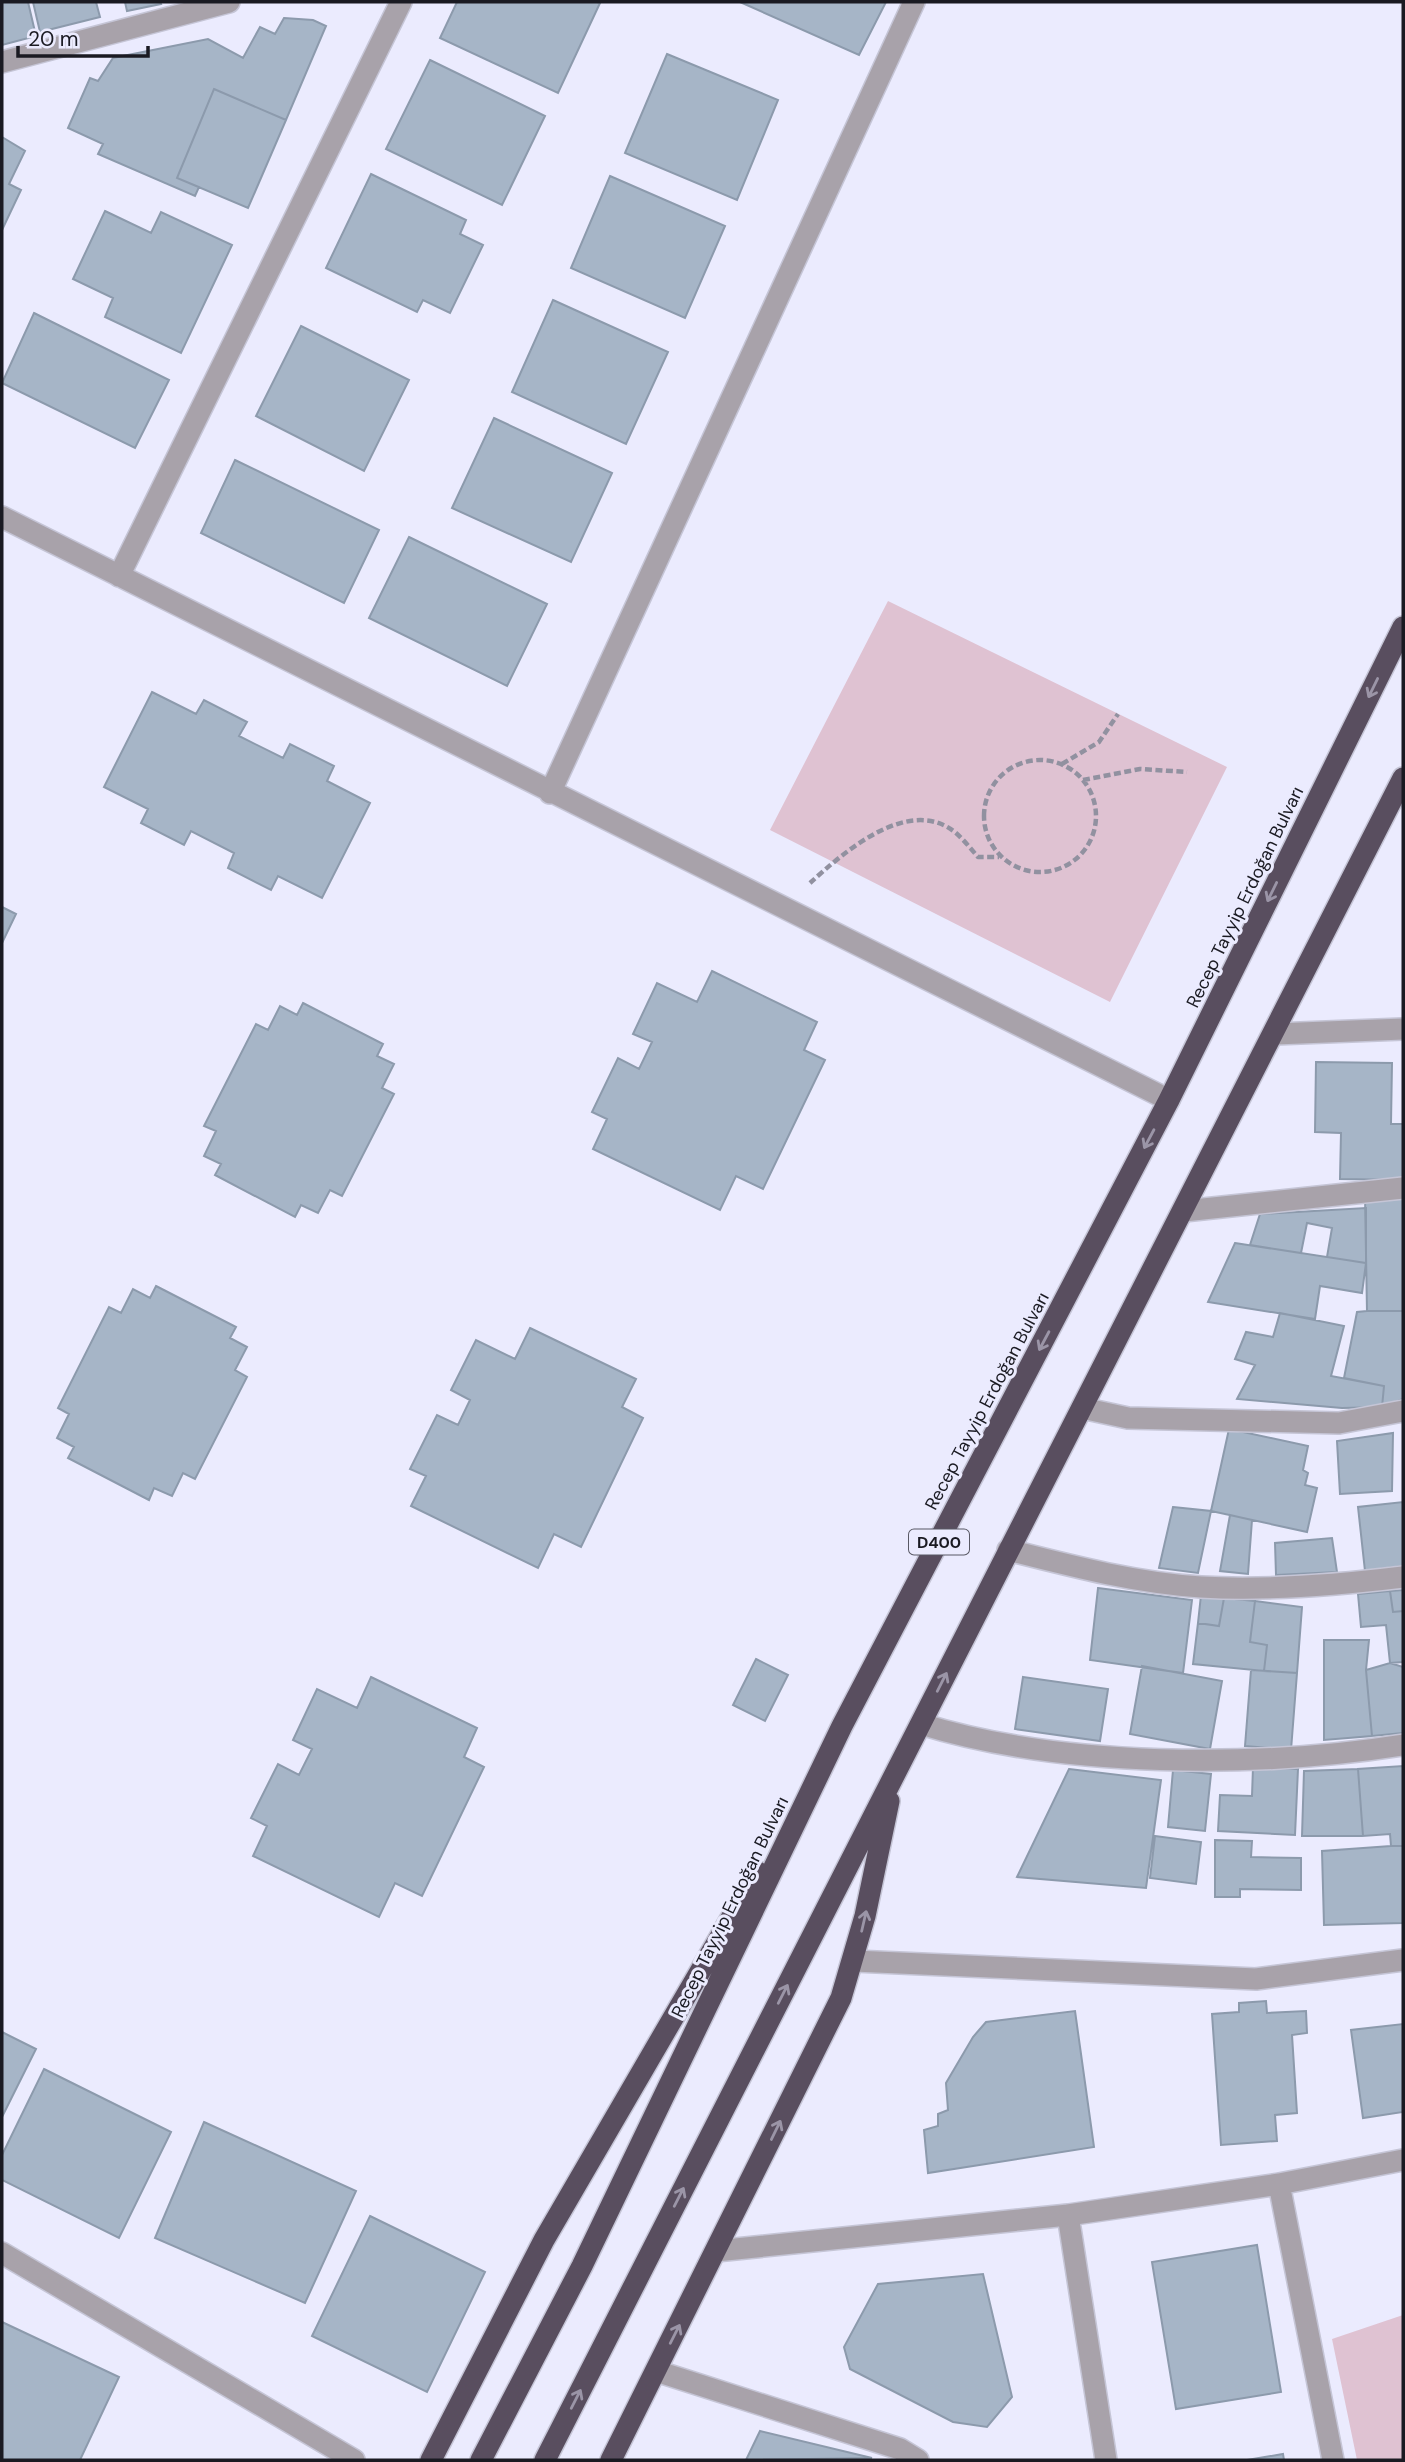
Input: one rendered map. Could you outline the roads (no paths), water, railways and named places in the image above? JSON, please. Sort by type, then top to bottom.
[{"type":"highway","name":"Recep Tayyip Erdoğan Bulvarı","points":[[481,2460],[582,2266],[842,1726],[1169,1100],[1403,627]]},
{"type":"highway","points":[[545,2460],[1008,1550],[1275,1034],[1403,778]]},
{"type":"highway","points":[[431,2460],[544,2240],[842,1726]]},
{"type":"highway","points":[[611,2460],[841,1998],[854,1961],[894,1776]]},
{"type":"street","points":[[2,62],[229,2]]},
{"type":"street","points":[[119,576],[401,2]]},
{"type":"street","points":[[550,793],[914,2]]},
{"type":"street","points":[[2,517],[1169,1100]]},
{"type":"street","points":[[1275,1034],[1403,1028]]},
{"type":"street","points":[[1184,1211],[1403,1188]]},
{"type":"street","points":[[1082,1408],[1128,1419],[1339,1423],[1403,1411]]},
{"type":"street","points":[[1008,1550],[1089,1571],[1201,1587],[1290,1587],[1403,1577]]},
{"type":"street","points":[[921,1724],[958,1735],[1053,1751],[1190,1760],[1342,1755],[1403,1745]]},
{"type":"street","points":[[854,1961],[1256,1979],[1403,1960]]},
{"type":"street","points":[[716,2251],[1068,2215],[1279,2184],[1403,2161]]},
{"type":"street","points":[[1279,2184],[1333,2460]]},
{"type":"street","points":[[1068,2215],[1106,2460]]},
{"type":"street","points":[[2,2253],[355,2460]]},
{"type":"street","points":[[656,2371],[900,2449],[919,2460]]}]
